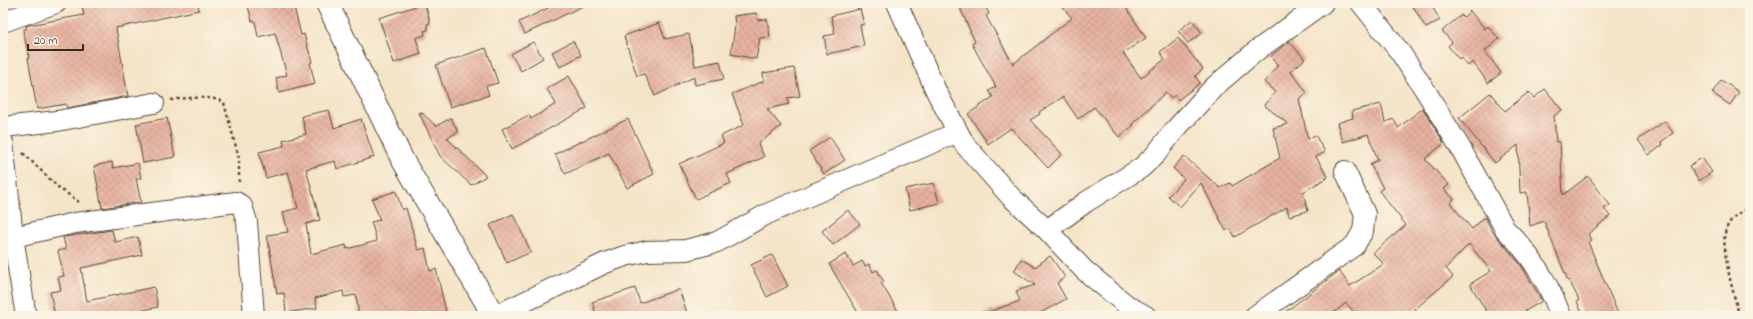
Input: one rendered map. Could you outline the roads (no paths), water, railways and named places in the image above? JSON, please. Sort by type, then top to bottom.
[{"type":"main road","points":[[327,3],[402,159],[495,316]]},
{"type":"street","points":[[3,22],[56,3]]},
{"type":"street","points":[[897,3],[928,74],[965,145],[1011,197],[1047,230],[1084,270],[1128,306],[1146,316]]},
{"type":"street","points":[[1047,230],[1141,168],[1155,156],[1173,132],[1214,87],[1256,51],[1323,3]]},
{"type":"street","points":[[1361,3],[1400,52],[1425,90],[1461,149],[1505,229],[1534,263],[1553,296],[1561,316]]},
{"type":"street","points":[[3,127],[57,121],[154,103]]},
{"type":"street","points":[[495,316],[605,263],[625,256],[647,250],[686,250],[717,242],[768,214],[958,132]]},
{"type":"street","points":[[11,146],[13,237],[26,316]]},
{"type":"street","points":[[1255,316],[1354,245],[1363,231],[1365,214],[1345,171]]},
{"type":"street","points":[[13,237],[53,227],[236,202],[242,206],[247,222],[254,316]]}]
